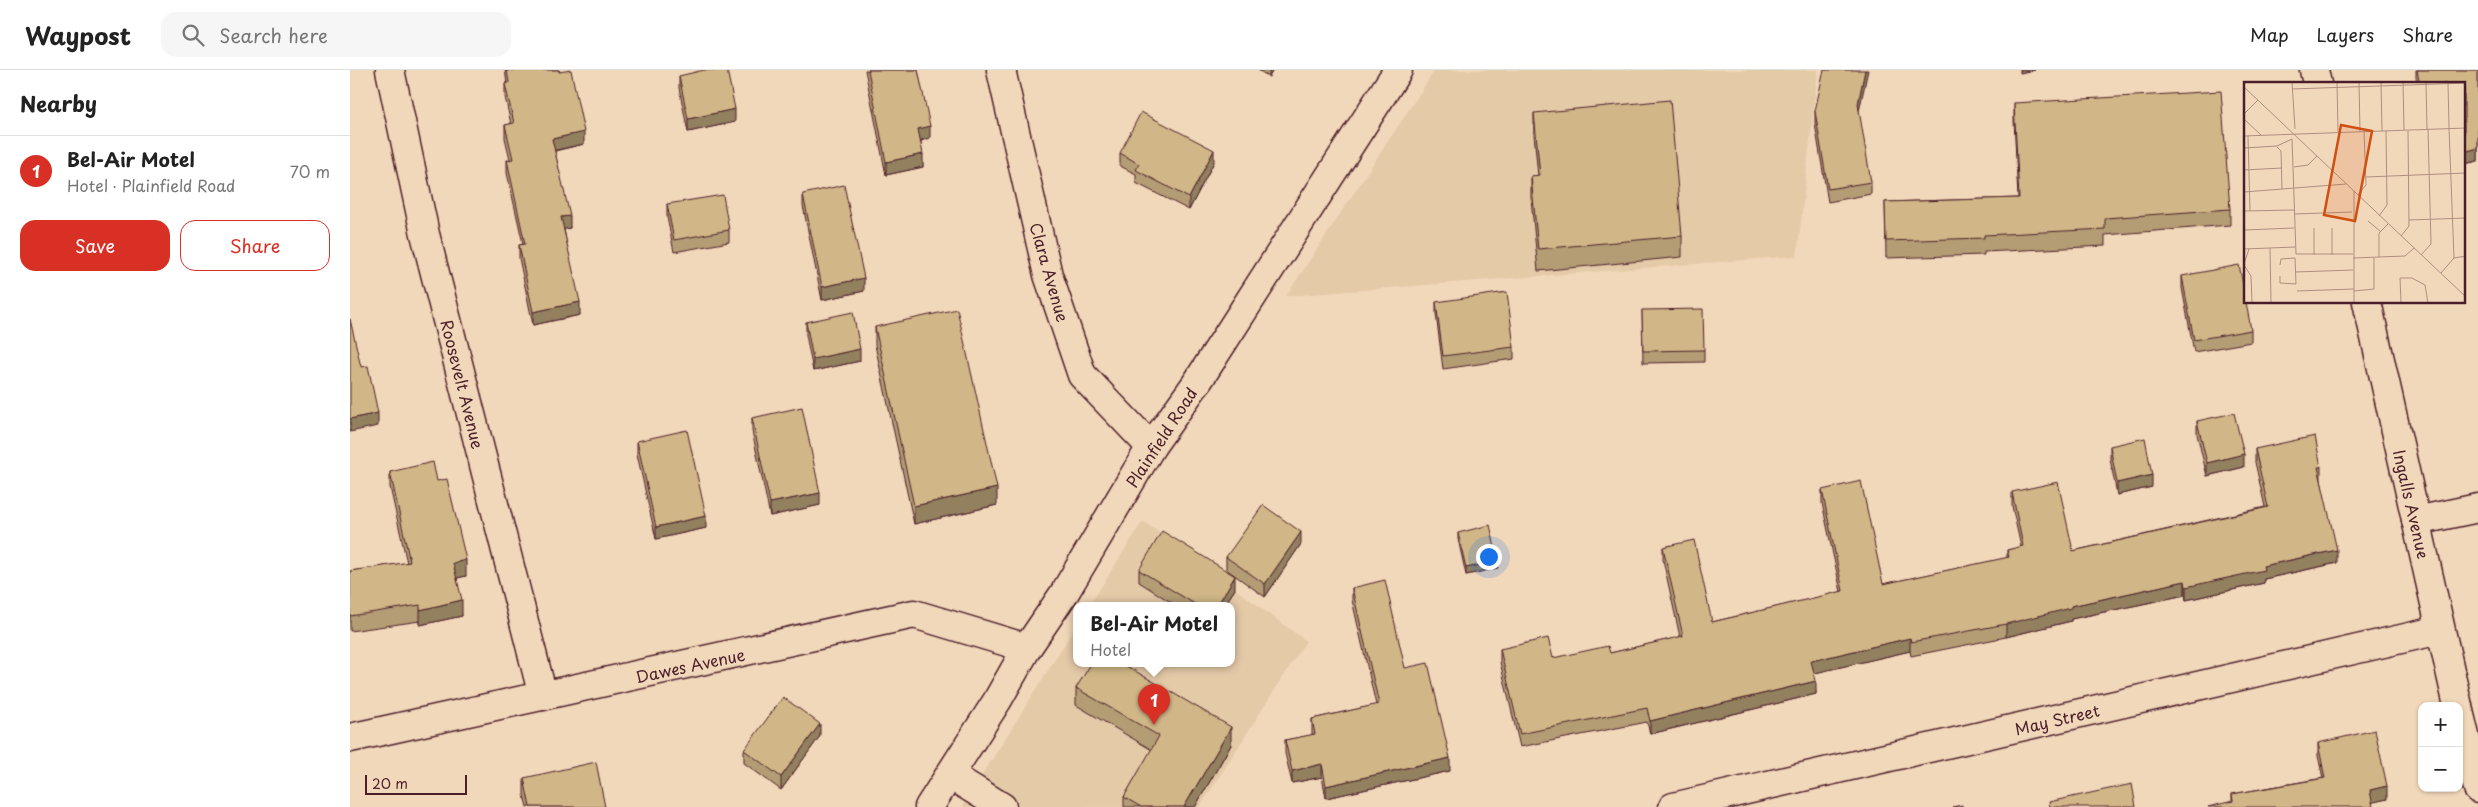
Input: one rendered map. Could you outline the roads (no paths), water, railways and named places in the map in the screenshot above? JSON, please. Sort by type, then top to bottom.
[{"type":"street","name":"Roosevelt Avenue","points":[[390,70],[426,234],[543,696]]},
{"type":"street","name":"Clara Avenue","points":[[1000,70],[1048,275],[1082,375],[1152,446]]},
{"type":"street","name":"Plainfield Road","points":[[929,807],[997,701],[1027,648],[1066,592],[1152,446],[1198,380],[1398,70]]},
{"type":"street","name":"Ingalls Avenue","points":[[2367,304],[2457,702]]},
{"type":"street","points":[[2416,521],[2478,508]]},
{"type":"street","name":"Dawes Avenue","points":[[350,738],[914,614],[1027,648]]},
{"type":"street","name":"May Street","points":[[1673,807],[2440,630]]},
{"type":"street","points":[[2463,727],[2478,789]]},
{"type":"street","points":[[950,775],[1002,807]]},
{"type":"place","name":"Bel-Air Motel","points":[[1154,725]]}]
